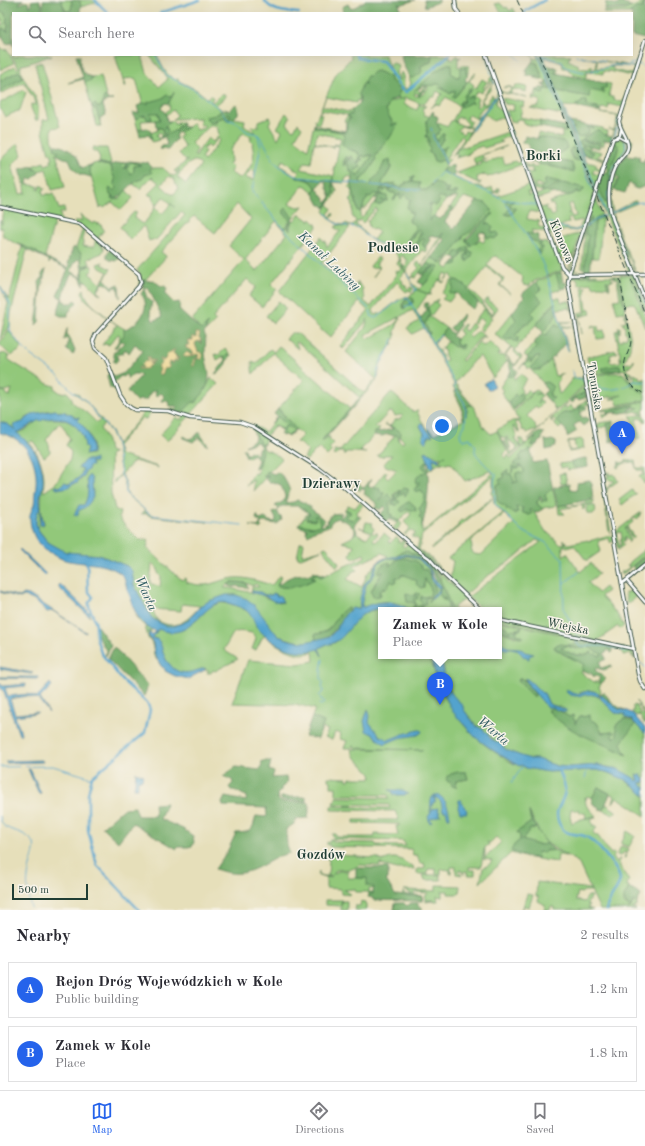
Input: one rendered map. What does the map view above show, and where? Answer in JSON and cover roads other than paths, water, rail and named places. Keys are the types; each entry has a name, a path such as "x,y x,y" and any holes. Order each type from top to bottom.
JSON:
{"street":[{"path":"455,0 456,9 458,12"},
{"path":"645,40 619,119 622,136 626,140 627,144 626,153 617,164 612,175 609,194 609,205 613,220 645,300"},
{"name":"Klonowa","path":"486,56 560,264 569,274"},
{"name":"Toruńska","path":"622,136 616,138 612,143 569,274 568,282 639,678 642,685"},
{"path":"0,207 80,224 139,274 141,282 139,286 93,339 94,346 106,358 120,395 128,406 135,410 168,411 190,418 240,422 252,425 324,471 429,558 442,573 478,607"},
{"path":"569,274 645,274"},
{"path":"622,583 627,581 631,575 645,565"},
{"path":"627,581 645,602"},
{"name":"Wiejska","path":"502,621 634,649"}],"water":[{"path":"491,379 495,386 488,390 484,383"},
{"path":"56,410 58,412 65,411 65,413 72,414 76,418 79,417 78,421 87,431 92,448 92,453 85,455 87,449 80,432 76,426 63,419 56,418 39,420 19,432 16,432 28,443 36,454 42,468 43,484 40,497 41,510 39,509 36,518 36,524 39,531 48,542 66,552 99,555 127,566 132,571 134,585 151,617 166,626 175,626 187,621 201,606 209,601 226,595 236,595 247,599 255,606 278,636 293,641 305,642 324,638 330,636 335,631 345,615 352,608 360,608 361,593 364,585 371,576 378,562 385,558 407,555 398,558 388,558 379,562 374,575 366,585 361,606 362,604 362,607 364,607 376,603 387,602 399,604 404,607 378,607 378,609 367,612 358,618 339,640 319,648 322,656 318,649 309,651 292,650 276,643 268,638 256,626 247,611 228,603 219,603 212,606 181,631 170,632 158,629 153,637 159,641 166,660 176,670 184,673 205,668 205,670 189,679 175,676 165,671 155,655 153,643 148,635 150,634 148,631 152,635 156,631 151,629 139,619 121,574 101,565 72,562 62,559 44,550 34,536 31,527 30,513 34,505 35,496 36,473 34,464 30,455 18,441 10,436 0,433 0,422 7,424 16,430 13,425 23,422 32,414"},
{"path":"422,423 433,435 429,435 426,443 423,440 424,433 420,426"},
{"path":"426,451 440,460 438,461 433,458 434,466 432,468 425,452"},
{"path":"95,459 95,462 90,462 92,466 89,466 88,470 85,471 84,476 78,481 78,483 69,487 54,488 55,486 60,487 64,482 70,484 79,478 83,469 78,468 85,460"},
{"path":"89,475 92,479 93,497 87,505 79,510 78,515 74,515 79,505 84,505 86,502 88,492 87,479"},
{"path":"41,511 44,524 40,525"},
{"path":"20,549 46,574 45,576 19,550"},
{"path":"407,555 414,556 426,564 430,570 435,581 440,586 439,593 431,600 439,590 439,588 433,583 429,569 418,559"},
{"path":"60,584 89,612 90,617 58,587"},
{"path":"0,591 20,597 24,594 29,595 86,632 86,633 53,611 47,612 35,601 24,596 20,598"},
{"path":"252,591 260,592 265,595 272,595 273,593 277,597 280,596 283,602 273,601 269,598 252,593"},
{"path":"502,643 507,647 520,648 525,652 534,654 529,656 528,659 526,656 524,657 517,649 504,649 502,647"},
{"path":"432,659 440,659 450,691 462,704 464,710 476,726 484,730 491,739 501,744 505,749 530,759 537,759 557,766 569,767 597,765 618,769 637,781 639,780 636,774 640,774 645,781 643,783 640,782 640,784 645,788 645,796 626,780 606,772 596,770 548,772 526,768 522,765 519,766 494,751 475,737 453,712 440,689"},
{"path":"0,667 33,673 31,674 0,669"},
{"path":"38,677 38,679 0,678"},
{"path":"525,678 542,693 544,693 549,704 566,710 566,712 557,710 553,707 547,707 529,686"},
{"path":"0,683 3,686 26,684 26,686 5,688 8,696 28,694 37,697 50,683 52,686 40,698 49,713 38,699 27,696 10,699 15,714 37,712 15,716 21,733 19,735 4,692 0,687"},
{"path":"566,689 571,693 576,694 586,691 594,691 599,694 599,697 595,695 575,696 567,693"},
{"path":"601,695 618,709 633,714 645,728 645,734 632,720 625,717 625,714 615,713 600,698"},
{"path":"368,709 370,716 369,722 380,736 388,740 419,730 422,732 418,735 399,738 385,744 374,735 366,731 364,721"},
{"path":"42,760 43,762 6,763 6,761"},
{"path":"28,769 30,769 41,793 39,794"},
{"path":"136,772 144,775 141,780 138,781 138,788 134,788"},
{"path":"389,790 402,790 408,794 393,795 393,792"},
{"path":"438,795 444,799 449,810 450,818 448,818 446,811 443,811 441,802 437,798 434,799 436,801 432,805 430,812 432,797 436,797 433,796"},
{"path":"459,800 462,800 461,803 466,808 467,813 460,813 458,808"},
{"path":"433,809 439,809 438,811 441,815 430,819 432,822 430,823 428,817"}],"waterway":[{"path":"95,0 107,12"},
{"path":"163,12 200,0"},
{"path":"264,0 271,7 284,12"},
{"path":"525,12 545,0"},
{"name":"Kanał Lubiny","path":"156,56 166,75 195,90 221,110"},
{"path":"357,56 358,58 383,61 402,90 406,92 448,56"},
{"path":"516,56 520,60"},
{"path":"538,56 593,189"},
{"path":"542,56 596,188"},
{"path":"544,56 562,62 566,68"},
{"path":"580,56 596,59"},
{"path":"598,59 605,61"},
{"path":"629,64 636,63"},
{"path":"638,64 645,67"},
{"path":"597,70 615,65 627,66"},
{"path":"627,66 634,67"},
{"path":"567,68 583,72 596,70"},
{"path":"487,107 496,96"},
{"path":"493,102 496,98"},
{"path":"486,112 492,103"},
{"path":"503,107 504,112"},
{"path":"478,119 487,108"},
{"name":"Kanał Lubiny","path":"222,111 228,120 237,123 248,132 256,133 258,136 261,145 254,180"},
{"path":"475,126 485,112"},
{"path":"472,128 478,120"},
{"path":"618,120 618,125"},
{"path":"471,131 475,127"},
{"path":"619,127 620,132"},
{"path":"615,136 617,128"},
{"path":"257,134 263,140 274,161 285,170 298,177 332,181"},
{"path":"433,134 446,164"},
{"path":"611,175 616,163 626,149 625,141"},
{"path":"519,154 521,159"},
{"path":"521,160 523,164"},
{"path":"523,165 527,175"},
{"path":"442,172 501,198"},
{"path":"432,183 441,173"},
{"path":"610,191 612,178"},
{"path":"333,181 420,190"},
{"name":"Kanał Lubiny","path":"254,182 252,190 254,194 283,228 366,306 370,310 372,317 375,318 379,316 399,300 408,297"},
{"path":"530,185 532,190"},
{"path":"608,192 608,202"},
{"path":"598,193 607,215"},
{"path":"533,194 537,204"},
{"path":"502,199 537,205"},
{"path":"503,199 534,246 547,276"},
{"path":"612,213 632,203 645,202"},
{"path":"608,205 609,214"},
{"path":"326,213 330,218"},
{"path":"609,214 625,254"},
{"path":"586,226 604,216"},
{"path":"331,219 335,223 339,224"},
{"path":"548,222 569,229"},
{"path":"343,225 348,226"},
{"path":"350,226 354,227"},
{"path":"356,227 360,229"},
{"path":"570,230 577,230 583,227"},
{"path":"364,234 368,237"},
{"path":"369,238 375,242"},
{"path":"381,245 385,246"},
{"path":"408,276 411,281"},
{"path":"638,277 639,282"},
{"path":"548,278 568,351"},
{"path":"0,286 10,304 10,331 25,350"},
{"path":"413,286 416,289"},
{"path":"639,288 645,303"},
{"name":"Kanał Lubiny","path":"408,298 443,362"},
{"name":"Kanał Lubiny","path":"405,307 412,304"},
{"path":"433,343 441,335"},
{"path":"380,362 390,347 393,339"},
{"path":"28,352 59,376"},
{"path":"383,359 387,353"},
{"path":"380,365 383,360"},
{"name":"Kanał Lubiny","path":"443,362 453,380"},
{"path":"378,372 380,366"},
{"path":"377,372 379,367"},
{"path":"572,370 573,376"},
{"path":"377,378 378,373"},
{"path":"60,378 72,391 85,400 100,419"},
{"path":"573,378 580,378 584,381"},
{"path":"589,381 592,378 598,386 604,389 615,389 627,386 629,384"},
{"name":"Kanał Lubiny","path":"453,381 455,384 454,387 464,402 466,409 465,425 460,433 461,438 464,440 470,438 473,443"},
{"path":"630,384 634,381 645,382"},
{"path":"101,420 108,428 116,444 118,454"},
{"name":"Kanał Lubiny","path":"474,444 476,446 475,452 477,455 495,474"},
{"path":"118,456 121,474 125,483 126,494 135,501"},
{"name":"Kanał Lubiny","path":"496,474 494,481 495,504 522,531 545,542 563,559 564,610 578,636"},
{"path":"136,502 151,515 242,525"},
{"path":"87,561 88,591 93,597 91,600"},
{"path":"564,583 579,572"},
{"path":"89,602 89,607 93,616"},
{"path":"94,618 96,625 96,637 101,653 122,680 148,704 150,710 145,733 118,755"},
{"name":"Kanał Lubiny","path":"577,638 577,643 579,646 607,646 625,651 632,651"},
{"path":"322,681 321,671 323,659"},
{"name":"Kanał Lubiny","path":"640,662 645,667"},
{"path":"319,704 321,705 324,703 319,696 324,691 322,687 323,682"},
{"path":"116,757 92,777 88,794 88,830 97,865 139,910"},
{"path":"0,767 53,766 92,778"},
{"path":"512,782 523,766"},
{"path":"559,771 564,781 565,789 557,814 559,823 568,833 583,835 591,840 607,857 619,875 620,880 618,887 606,910"},
{"path":"585,778 587,771"},
{"path":"0,816 4,826 25,835 34,843 28,881 28,894 31,908"}],"railway":[{"path":"517,0 523,12"},
{"path":"539,56 645,314"},
{"path":"620,279 631,339 630,348 624,366 625,372 632,385 645,394"}],"place":[{"name":"Rejon Dróg Wojewódzkich w Kole","path":"622,454"},
{"name":"Zamek w Kole","path":"440,705"}],"district":[{"name":"Borki","path":"543,155"},
{"name":"Podlesie","path":"393,247"},
{"name":"Dzierawy","path":"331,483"},
{"name":"Gozdów","path":"321,854"}],"water label":[{"name":"Warta","path":"147,593"},
{"name":"Warta","path":"494,730"}]}
